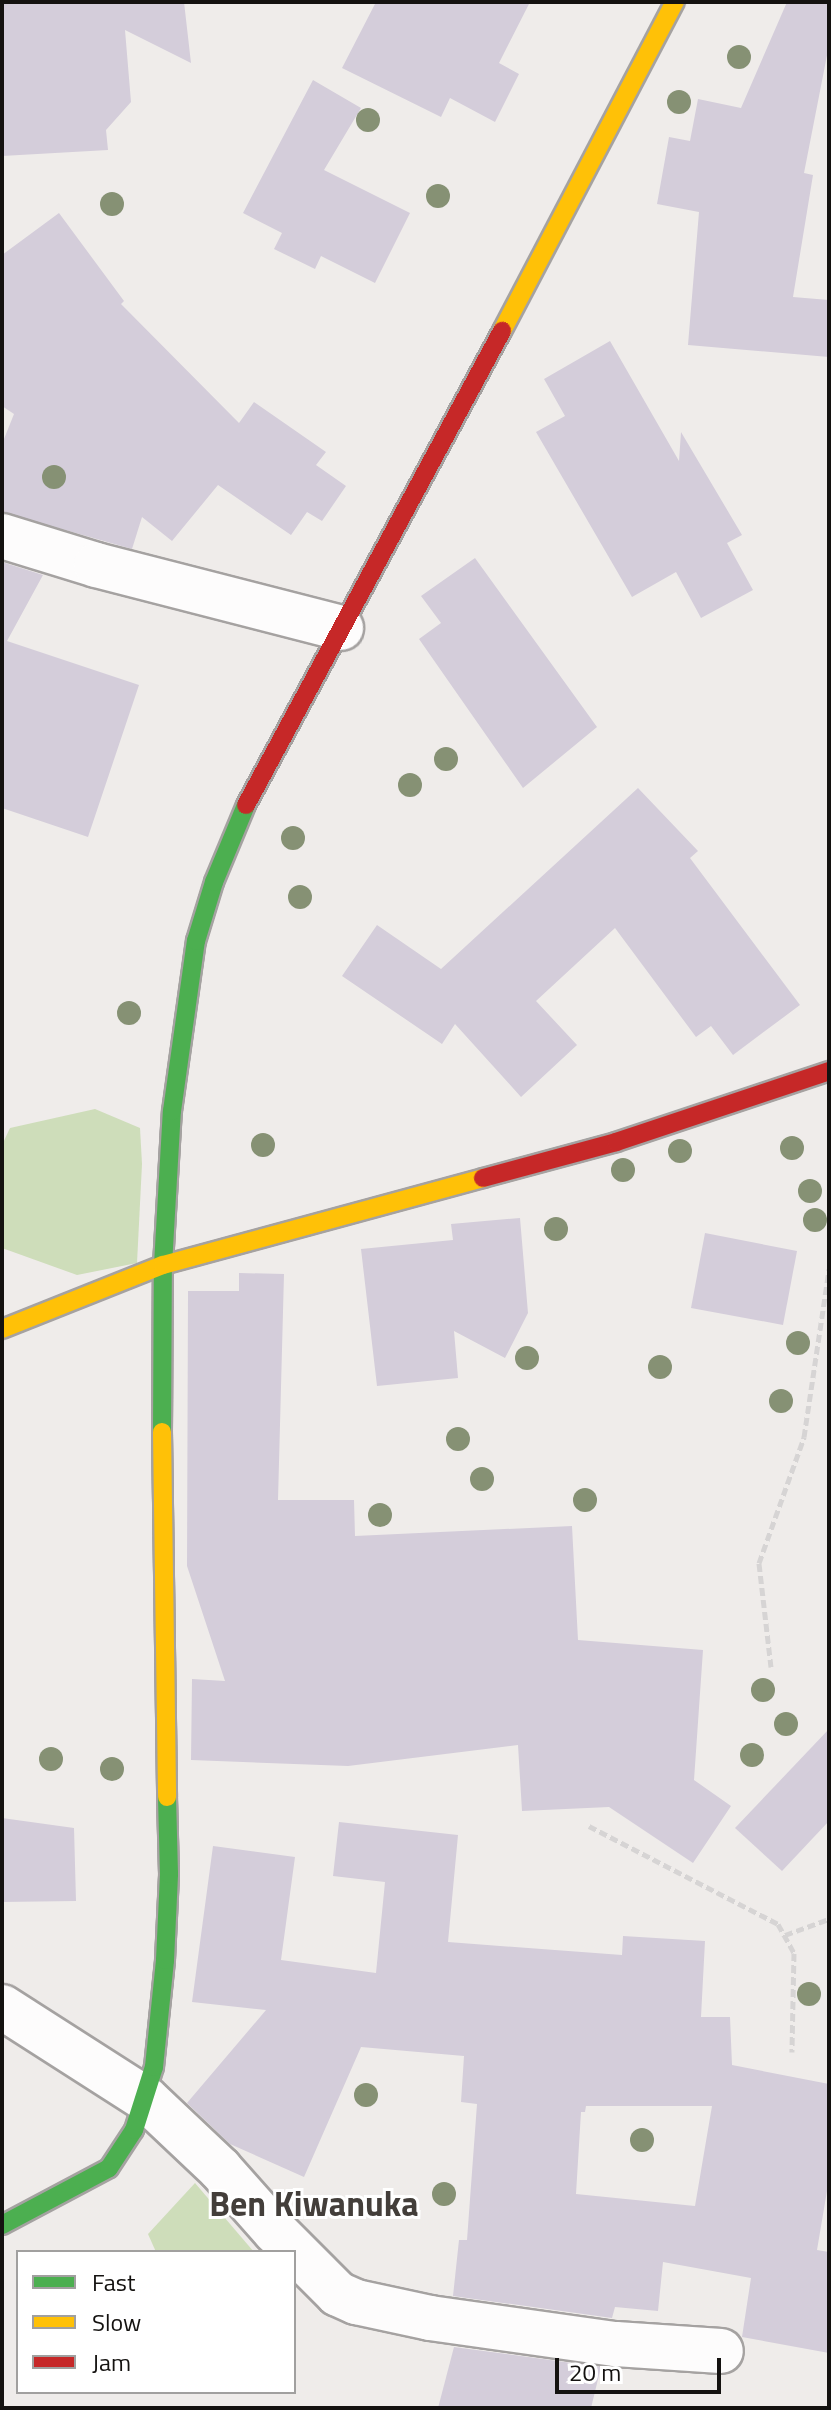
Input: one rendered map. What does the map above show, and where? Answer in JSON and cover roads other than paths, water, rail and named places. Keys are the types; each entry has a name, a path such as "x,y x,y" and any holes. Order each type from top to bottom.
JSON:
{"street":[{"path":"2,2225 109,2168 124,2151 146,2099 154,2067 165,1960 169,1874 161,1535 163,1265 172,1111 196,941 214,882 241,814 613,126 675,2"},
{"path":"2,536 96,565 341,628"},
{"path":"2,1329 163,1265 601,1146 829,1071"},
{"path":"2,2007 146,2099 220,2169 295,2250"},
{"path":"296,2251 338,2294 356,2302 430,2318 616,2344 721,2351"}],"district":[{"name":"Ben Kiwanuka","path":"314,2204"}]}
